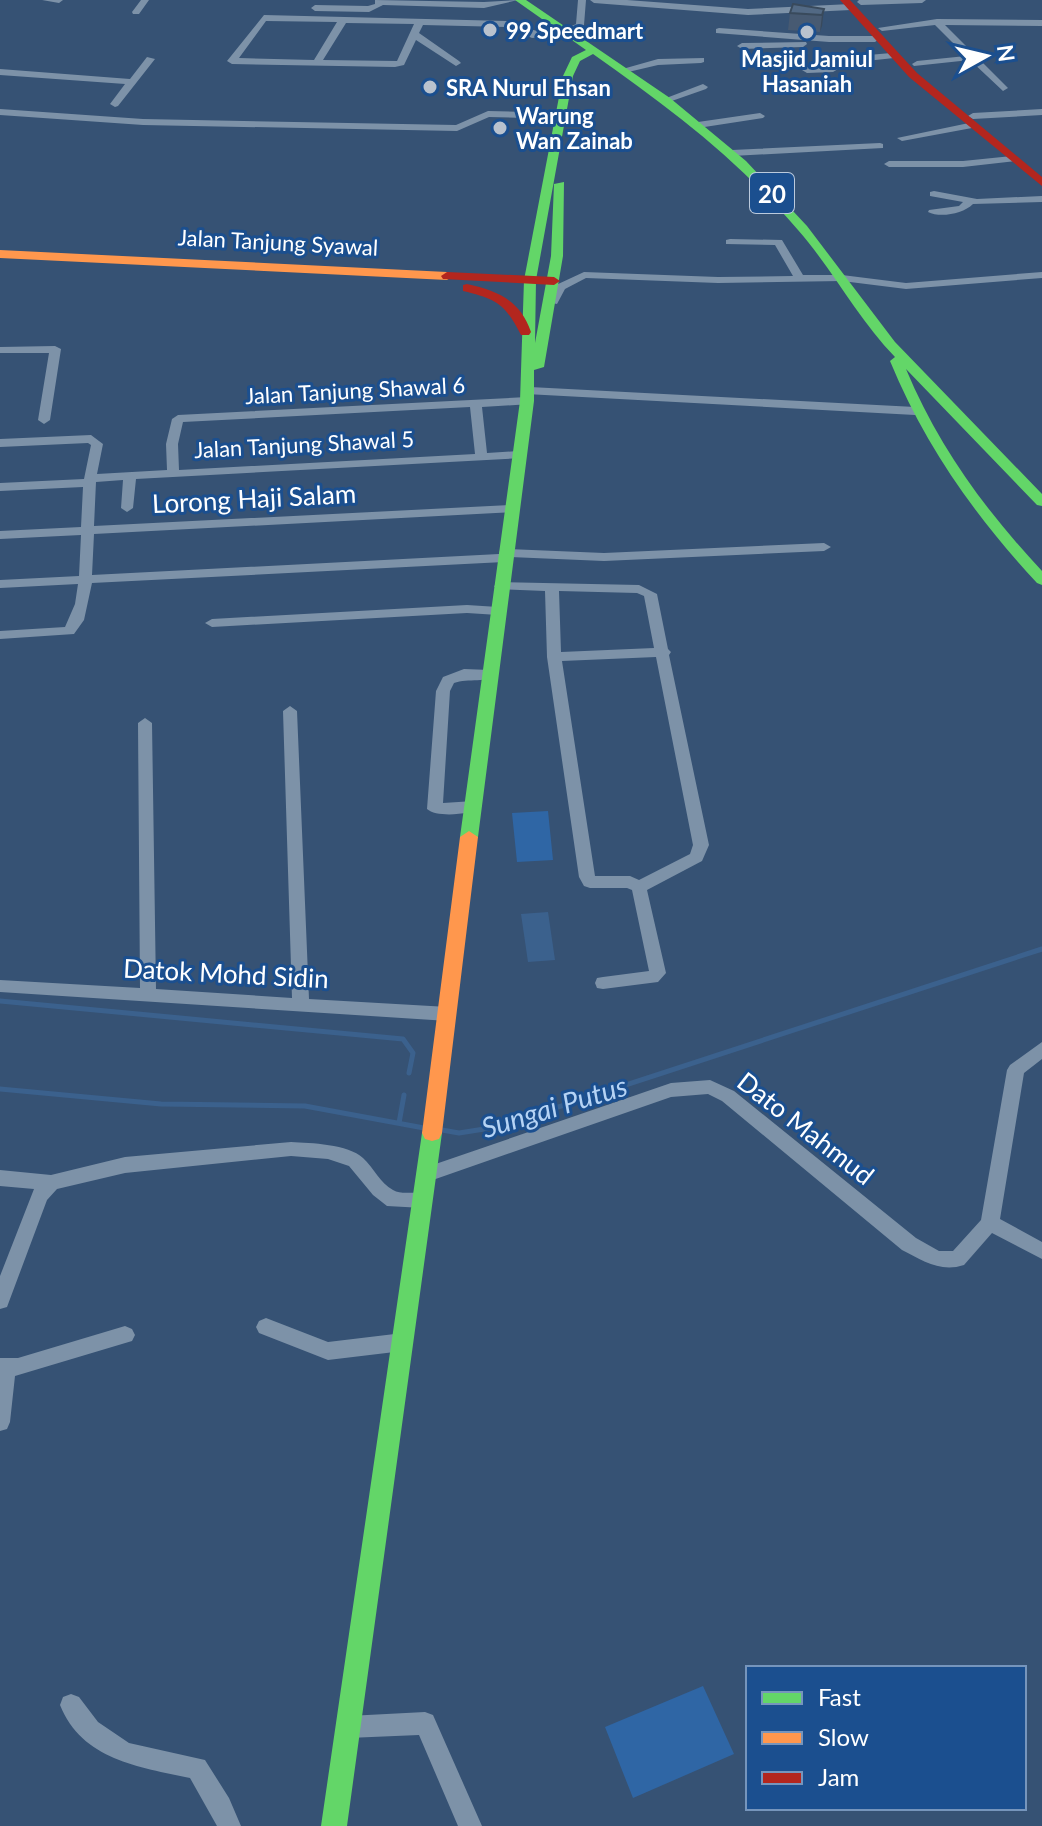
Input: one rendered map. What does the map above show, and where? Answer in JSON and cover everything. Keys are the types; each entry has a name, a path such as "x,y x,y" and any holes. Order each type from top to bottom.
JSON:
{"main road":[{"name":"20","path":"517,0 624,70 732,153 782,203 890,345 1042,502"},
{"path":"854,2 872,36 891,56 971,121 1042,170"},
{"path":"528,396 526,336 530,284 573,47 569,34"},
{"path":"872,36 917,64 971,121 1042,183"},
{"path":"569,67 595,52"},
{"path":"334,1826 427,1174 510,509 528,396 549,312 557,256 561,224 560,120"},
{"path":"446,280 502,270 519,263 538,245"},
{"name":"Jalan Tanjung Syawal","path":"0,254 553,286"},
{"name":"Jalan Tanjung Syawal","path":"0,265 446,280"},
{"path":"446,280 502,297 517,307 526,336"},
{"name":"20","path":"890,345 915,411 936,454 972,505 1042,580"},
{"path":"936,454 943,445 957,441 969,440 990,449"}],"street":[{"path":"46,0 59,0"},
{"path":"136,12 145,0"},
{"path":"259,7 369,9 379,1 484,5 517,0"},
{"path":"420,22 401,63 232,61 264,18 507,24 532,35 569,34 580,25 582,0"},
{"path":"594,0 748,12 854,2 922,0"},
{"path":"317,63 343,20"},
{"path":"937,22 969,58 1003,88"},
{"path":"742,46 848,45 872,36 937,22 1037,23 1042,35"},
{"path":"719,31 872,36"},
{"path":"414,34 456,63"},
{"path":"807,70 833,69 846,60 891,56"},
{"path":"917,64 969,58"},
{"path":"115,104 150,59"},
{"path":"624,70 658,62 701,60"},
{"path":"0,72 132,82"},
{"path":"666,100 703,87"},
{"path":"0,112 143,122 457,128 488,114 560,120"},
{"path":"902,138 971,121 1042,112"},
{"path":"698,125 760,116"},
{"path":"732,153 880,146"},
{"path":"889,164 963,164 1012,159"},
{"path":"934,194 969,202 1042,199"},
{"path":"933,212 962,209 969,202"},
{"path":"730,242 778,242 800,279"},
{"path":"557,256 571,270 584,275 842,278 906,286 1042,275"},
{"path":"549,312 560,287 584,275"},
{"path":"0,350 55,349 44,420"},
{"name":"Jalan Tanjung Shawal 6","path":"173,471 174,422 185,418 476,405 528,396 915,411"},
{"path":"476,405 481,455"},
{"path":"0,443 91,439 97,444 91,480 85,579 76,622 69,631 0,635"},
{"name":"Jalan Tanjung Shawal 5","path":"0,487 173,471 518,455"},
{"path":"127,508 130,476"},
{"name":"Lorong Haji Salam","path":"0,535 510,509"},
{"path":"0,584 504,556 604,557 824,547"},
{"path":"501,586 646,590 650,594 701,845 697,857 639,887"},
{"path":"552,588 554,657 587,877 590,882 630,882 639,887 658,973 652,978 603,983"},
{"path":"212,623 467,609 498,611"},
{"path":"554,657 664,652"},
{"path":"474,806 435,809 443,691 448,680 464,674 490,675"},
{"path":"290,711 301,1003"},
{"path":"145,723 148,994"},
{"name":"Datok Mohd Sidin","path":"0,986 448,1014"},
{"path":"1042,1049 1016,1070 990,1223 1042,1251"},
{"name":"Dato Mahmud","path":"427,1174 671,1090 710,1087 728,1096 909,1244 937,1259 957,1259 990,1223"},
{"path":"0,1178 51,1183 125,1165 291,1149 328,1152 355,1161 379,1190 393,1200 423,1200"},
{"path":"0,1301 39,1196 51,1183"},
{"path":"266,1327 328,1351 403,1342"},
{"path":"0,1422 3,1368 125,1335"},
{"path":"71,1705 90,1730 125,1753 197,1768 221,1806 229,1826"},
{"path":"348,1727 425,1723 470,1826"}],"shaded area":[{"path":"548,811 553,860 517,862 512,813"},
{"path":"548,912 555,960 528,962 521,914"},
{"path":"703,1686 734,1754 633,1798 605,1727"}],"building":[{"path":"793,4 824,9 822,15 790,13"}],"waterway":[{"name":"Sungai Putus","path":"442,1130 459,1133 497,1127 1042,949"},
{"path":"0,1001 403,1039 413,1053 409,1073"},
{"name":"Sungai Putus","path":"0,1089 161,1104 305,1106 424,1128"},
{"path":"399,1123 404,1095"}],"traffic: fast":[{"path":"520,0 666,100 742,163 803,228 890,345 1042,502"},
{"path":"469,837 527,401 530,280 568,76 576,59 593,50"},
{"path":"537,367 557,256 560,184"},
{"path":"896,361 940,451 997,530 1042,580"},
{"path":"334,1826 432,1133"}],"traffic: slow":[{"path":"0,254 447,276"},
{"path":"432,1133 469,837"}],"traffic: jam":[{"path":"845,0 913,75 1042,183"},
{"path":"447,276 554,281"},
{"path":"467,288 496,296 511,306 525,332"}],"place":[{"name":"99 Speedmart","path":"490,30"},
{"name":"Masjid Jamiul Hasaniah","path":"807,32"},
{"name":"SRA Nurul Ehsan","path":"430,87"},
{"name":"Warung Wan Zainab","path":"500,128"}]}
